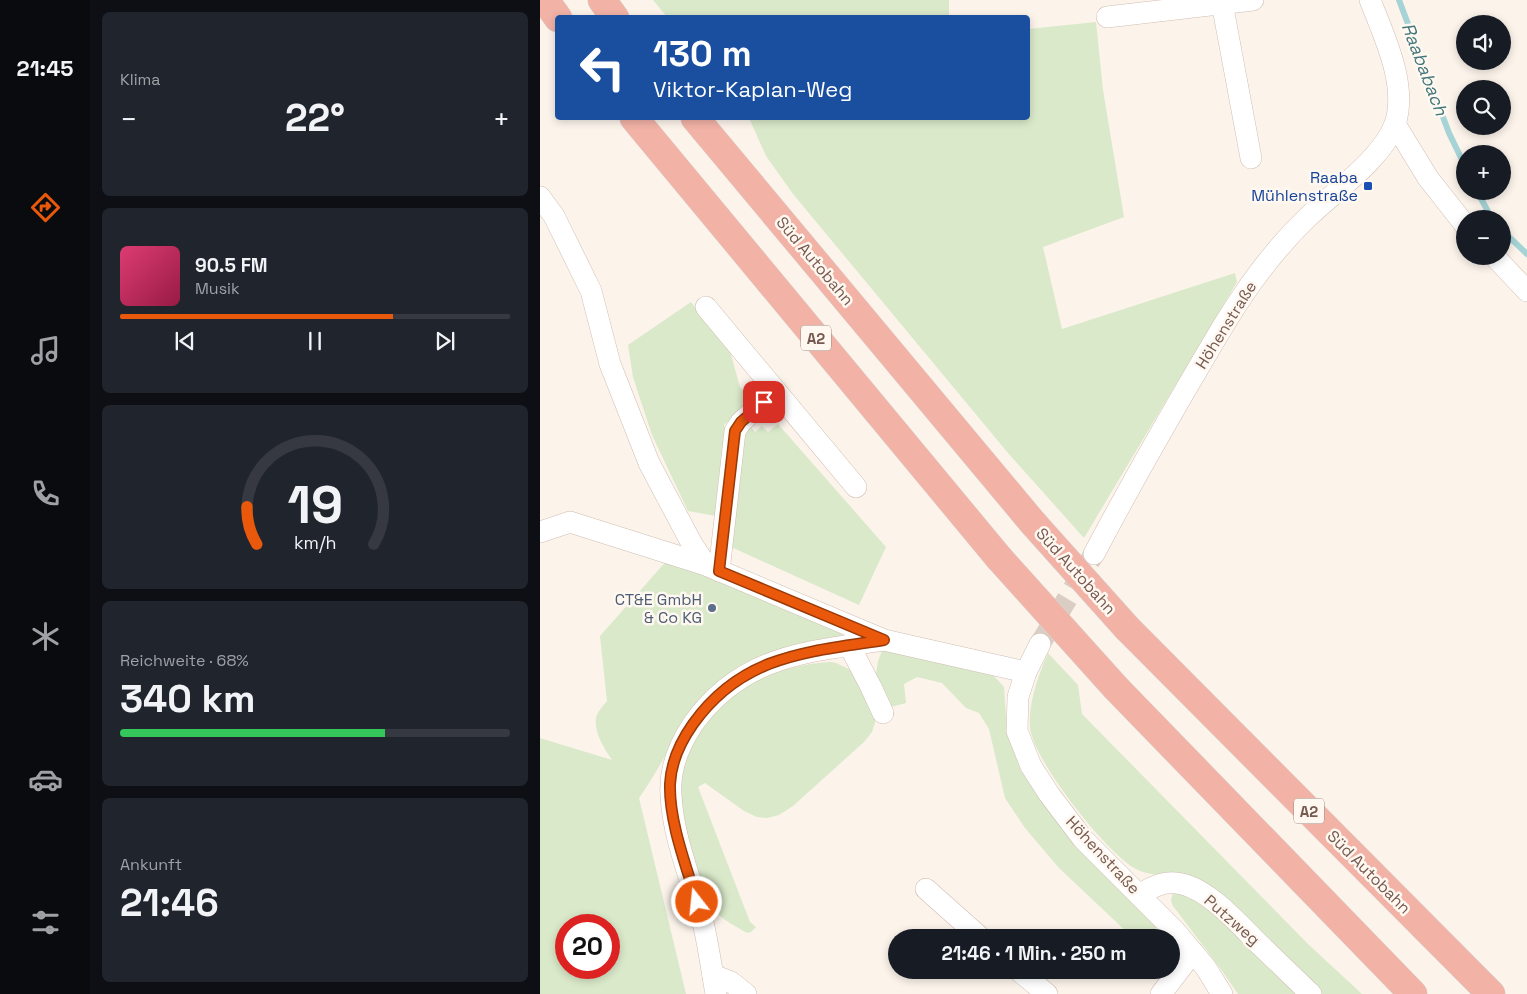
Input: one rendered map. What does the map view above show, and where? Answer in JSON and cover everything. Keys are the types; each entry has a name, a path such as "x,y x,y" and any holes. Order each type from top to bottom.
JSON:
{"highway":[{"path":"545,0 556,15"},
{"path":"602,0 613,15"},
{"name":"A2","path":"636,120 999,558 1116,688 1413,994"},
{"name":"Süd Autobahn","path":"697,120 1033,523 1127,628 1491,994"}],"street":[{"path":"1108,17 1253,0"},
{"name":"Höhenstraße","path":"1094,554 1131,485 1235,308 1280,246 1307,218 1371,160 1387,140 1395,124 1400,106 1398,87 1389,50 1370,0"},
{"path":"1222,3 1250,158"},
{"path":"1395,124 1428,178 1456,214"},
{"path":"540,197 554,216 591,291 610,364 649,464 679,521 712,568"},
{"path":"1502,265 1527,291"},
{"path":"706,307 856,487"},
{"path":"712,568 735,431 741,422 776,391"},
{"path":"540,532 570,522 712,568 884,640 1026,672"},
{"path":"746,994 731,982 714,984 704,928 677,833 671,796 670,783 673,766 680,747 688,730 714,697 736,680 765,665 783,659 817,650 884,640"},
{"name":"Höhenstraße","path":"1040,644 1026,672 1018,697 1018,731 1031,766 1049,794 1083,839 1175,931 1193,952 1222,994"},
{"path":"849,645 883,712"},
{"name":"Putzweg","path":"1139,895 1151,887 1167,883 1185,884 1197,890 1214,901 1311,994"},
{"path":"926,889 971,929"},
{"path":"1161,994 1193,952"},
{"path":"1028,979 1046,994"}],"green space":[{"path":"653,0 949,0 949,15 665,15"},
{"path":"1096,22 1103,90 1124,217 1043,247 1062,329 1235,273 1237,282 1084,538 1008,453 793,194 766,156 750,120 1030,120 1030,29"},
{"path":"691,302 729,348 740,387 752,400 724,425 728,437 716,516 688,511 652,435 633,377 628,345"},
{"path":"778,424 886,547 859,605 729,546 741,436 751,427 755,432 762,426 768,432"},
{"path":"669,558 841,631 842,634 840,637 728,675 707,693 691,713 639,798 686,994 540,994 540,738 612,760 600,740 596,724 598,713 607,701 600,636"},
{"path":"892,649 994,676 1004,687 1007,733 1021,771 1075,846 1156,927 1156,929 1124,929 1059,868 1025,828 1005,798 989,729 979,713 966,708 942,683 917,677 904,684 906,703 891,707 876,674 882,651"},
{"path":"1048,653 1078,685 1082,714 1308,944 1362,994 1319,994 1173,876 1149,874 1140,871 1123,860 1107,845 1090,826 1057,782 1043,761 1034,742 1030,727 1032,699"},
{"path":"830,662 851,670 876,719 872,732 864,742 793,806 779,815 767,818 757,817 744,811 705,783 698,787 750,922 756,927 747,933 719,915 706,901 687,836 682,810 681,784 683,771 692,746 705,724 739,690 783,670"},
{"path":"1173,892 1194,895 1303,994 1238,994 1173,906 1171,901"}],"waterway":[{"name":"Raababach","path":"1399,0 1456,147"},
{"name":"Raababach","path":"1482,200 1487,210"},
{"name":"Raababach","path":"1511,239 1527,254"}],"tunnel":[{"path":"1040,644 1094,554"}],"place":[{"name":"Raaba Mühlenstraße","path":"1368,186"},
{"name":"CT&E GmbH & Co KG","path":"712,608"}],"route":[{"path":"697,902 677,833 670,783 673,766 688,730 714,697 751,671 783,659 817,650 884,640 719,571 735,431 741,422 764,402"}]}
